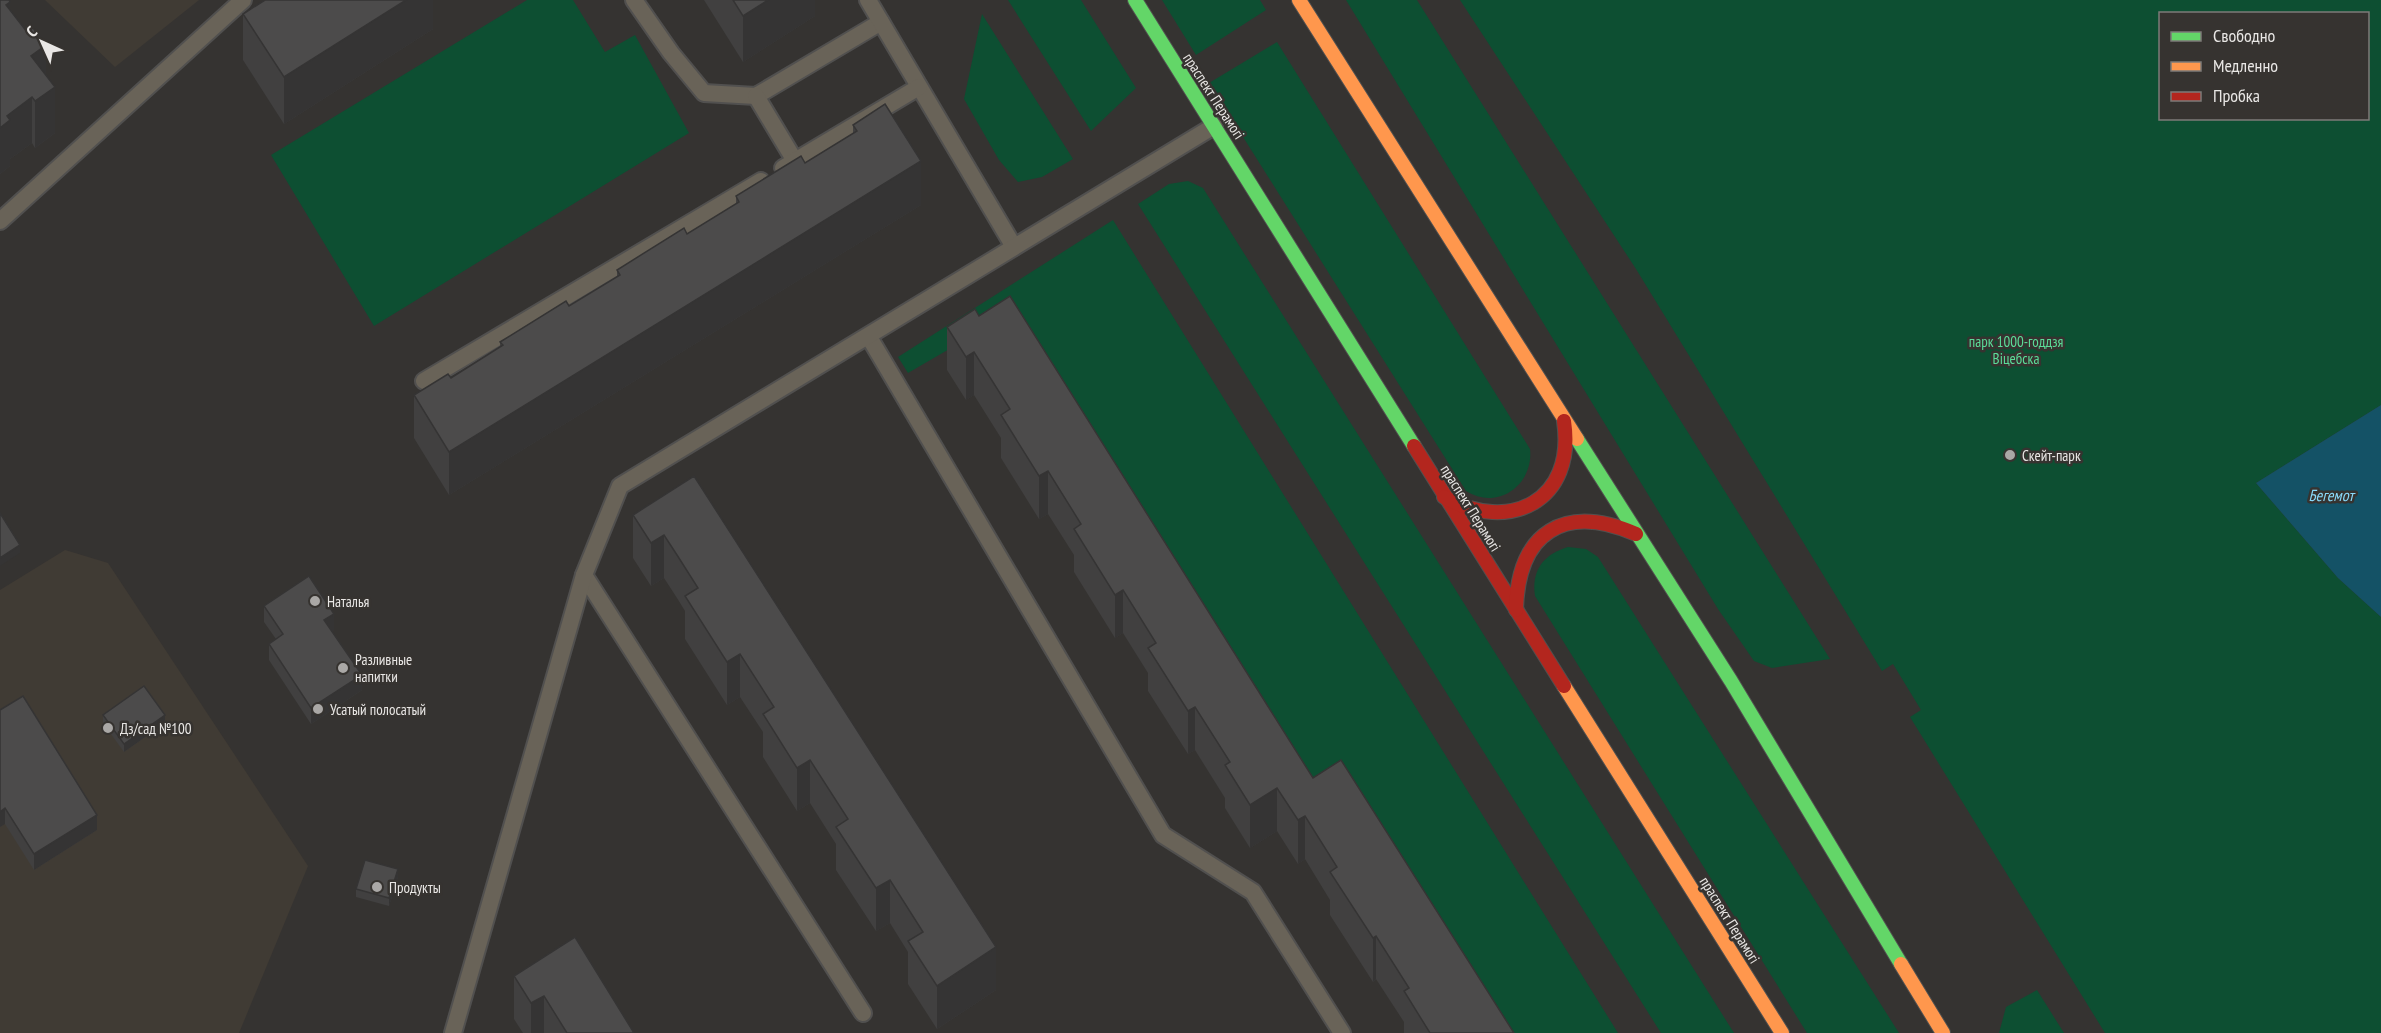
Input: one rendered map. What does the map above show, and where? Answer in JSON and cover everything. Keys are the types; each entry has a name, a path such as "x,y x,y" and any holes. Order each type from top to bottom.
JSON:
{"main road":[{"name":"праспект Перамогі","path":"1135,0 1444,497 1782,1033"},
{"path":"1299,0 1731,681 1943,1033"},
{"path":"1444,497 1474,513 1508,514 1542,497 1555,481 1564,462 1567,441 1564,421"},
{"path":"1516,610 1517,576 1533,545 1546,533 1562,524 1581,519 1601,519 1620,524 1636,534"}],"lane":[{"path":"0,221 243,0"},
{"path":"634,0 671,53 704,93 756,96 881,22"},
{"path":"868,0 1014,247"},
{"path":"424,381 919,87"},
{"path":"756,96 795,161"},
{"path":"456,1030 584,575 620,486 1214,126"},
{"path":"869,337 1163,835 1253,892 1342,1033"},
{"path":"584,575 863,1013"}],"shaded area":[{"path":"45,0 199,0 115,67"},
{"name":"Дз/сад №100","path":"65,550 108,563 308,866 239,1033 0,1033 0,590"}],"green space":[{"path":"527,0 573,0 605,52 635,35 689,133 374,326 271,155"},
{"path":"1008,0 1081,0 1136,88 1091,131"},
{"path":"1162,0 1260,0 1266,10 1196,55"},
{"path":"1346,0 1417,0 1830,659 1772,668 1754,661 1718,609"},
{"name":"парк 1000-годдзя Віцебска","path":"1460,0 2381,0 2381,405 2256,483 2338,578 2381,617 2381,1033 2105,1033 1910,717 1921,710 1893,664 1882,671 1636,269"},
{"path":"982,14 1073,159 1042,177 1018,182 999,160 964,99"},
{"path":"1277,42 1530,449 1530,462 1526,474 1511,491 1490,498 1466,491 1209,83"},
{"path":"1188,181 1203,188 1734,1033 1661,1033 1138,204 1169,184"},
{"path":"1113,220 1618,1033 1509,1033 1315,796 1013,312 908,373 898,357"},
{"path":"1568,547 1586,549 1598,557 1899,1033 1807,1033 1535,596 1535,578 1541,564 1552,554"},
{"path":"2037,990 2064,1033 1999,1033 2006,1007"}],"water":[{"name":"Бегемот","path":"2381,405 2381,617 2338,578 2256,483"}],"building":[{"path":"0,0 9,0 10,2 6,5 27,32 33,28 46,45 31,56 55,87 35,101 32,97 7,116 10,120 0,128"},
{"path":"265,0 406,0 284,77 243,14"},
{"path":"733,0 768,0 743,16"},
{"path":"885,104 921,161 449,452 414,395 448,374 451,378 503,345 500,342 566,301 569,306 620,275 617,270 684,228 687,234 739,202 736,196 801,156 805,163 857,131 853,125"},
{"path":"1010,296 1313,778 1341,760 1514,1033 1430,1033 1404,991 1409,988 1376,936 1373,938 1330,872 1337,867 1305,816 1298,820 1277,788 1250,805 1225,765 1230,762 1195,707 1188,711 1148,648 1156,643 1123,590 1115,595 1074,529 1081,524 1048,471 1039,476 1001,415 1010,409 974,352 966,357 947,327 975,309 979,316"},
{"path":"694,476 996,947 937,986 908,941 923,932 890,880 876,888 836,827 848,819 810,760 797,768 763,714 774,707 740,654 727,662 685,596 698,588 664,535 651,543 633,515"},
{"path":"0,513 20,545 0,558"},
{"path":"309,576 334,614 324,620 362,675 311,708 269,644 283,634 264,606"},
{"path":"144,686 165,715 124,744 103,715"},
{"path":"23,696 97,815 34,854 5,808 0,812 0,710"},
{"name":"Продукты","path":"365,860 398,869 389,898 356,889"},
{"path":"575,937 634,1033 567,1033 544,996 531,1003 514,976"}],"traffic: fast":[{"path":"1135,0 1414,446"},
{"path":"1577,439 1731,681 1901,964"}],"traffic: slow":[{"path":"1299,0 1577,439"},
{"path":"1564,686 1782,1033"},
{"path":"1901,964 1943,1033"}],"traffic: jam":[{"path":"1444,497 1469,508 1492,512 1514,510 1533,503 1549,490 1560,472 1565,449 1564,421"},
{"path":"1414,446 1564,686"},
{"path":"1516,610 1519,583 1525,561 1536,544 1550,531 1567,524 1587,522 1610,525 1636,534"}],"place":[{"name":"Скейт-парк","path":"2010,455"},
{"name":"Наталья","path":"315,601"},
{"name":"Разливные напитки","path":"343,668"},
{"name":"Усатый полосатый","path":"318,709"},
{"name":"Дз/сад №100","path":"108,728"},
{"name":"Продукты","path":"377,887"}]}
